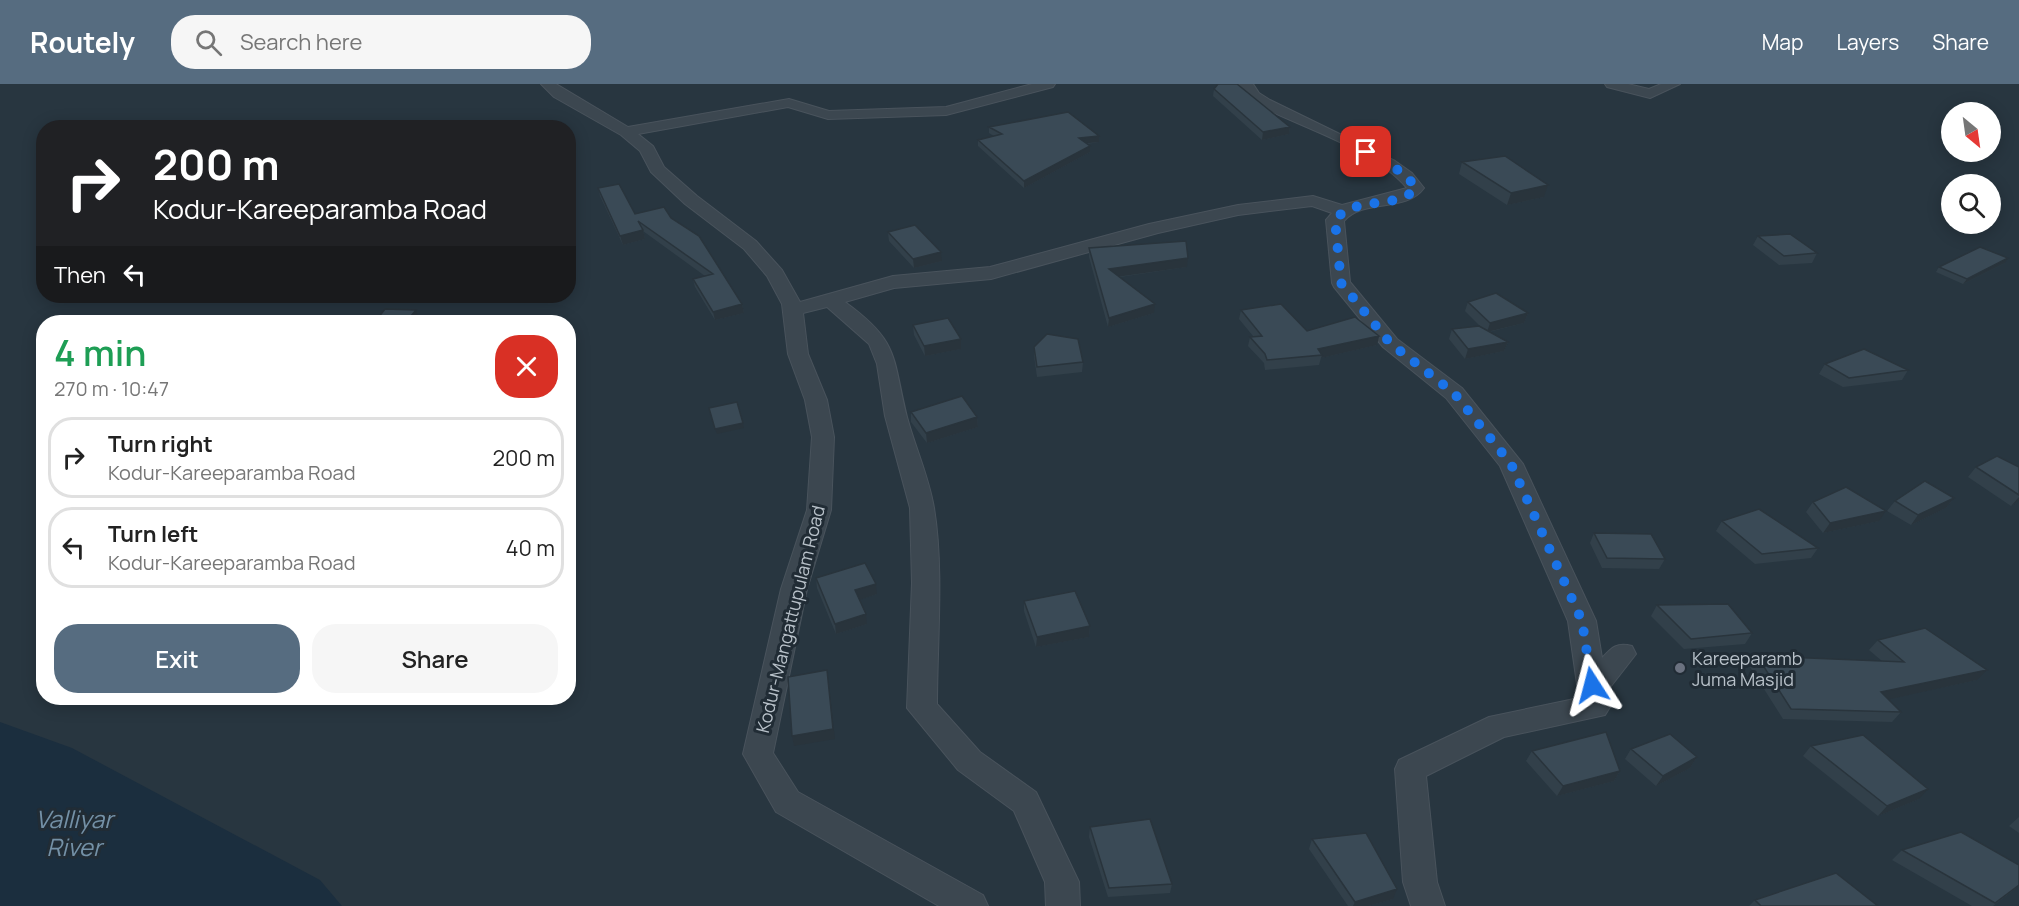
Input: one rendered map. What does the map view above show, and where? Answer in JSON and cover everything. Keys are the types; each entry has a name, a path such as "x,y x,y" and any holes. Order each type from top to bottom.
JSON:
{"street":[{"name":"Kodur-Mangattupulam Road","path":"548,84 559,94 626,132 647,149 657,169 691,200 750,245 775,274 792,304 798,354 816,400 823,437 819,510 794,589 759,754 787,802 971,906"},
{"path":"626,132 789,103 828,116 946,111 1048,84"},
{"path":"792,310 893,282 991,273 1155,228 1238,210 1313,201 1343,211 1400,197 1416,188 1405,174 1366,152 1264,103 1254,96 1246,84"},
{"path":"1612,84 1650,94 1673,84"},
{"path":"1343,211 1335,220 1341,283 1390,343 1454,393 1511,464 1582,621 1595,706"},
{"path":"830,300 853,317 878,342 887,364 896,416 922,508 926,583 922,708 969,760 1025,802 1062,882 1063,906"},
{"path":"1595,706 1593,687 1622,654"},
{"path":"1428,906 1420,882 1410,769 1499,726 1595,706"}],"water":[{"name":"Valliyar River","path":"0,722 72,748 320,880 342,906 0,906"}],"building":[{"path":"1218,84 1237,84 1290,127 1263,132 1214,89"},
{"path":"1068,112 1099,136 1079,138 1090,146 1024,181 978,140 1002,134 989,127"},
{"path":"1505,156 1548,185 1511,193 1462,162"},
{"path":"619,184 635,214 664,207 671,218 699,236 742,304 713,312 693,279 713,274 638,221 643,230 620,236 598,188"},
{"path":"915,225 941,252 913,259 888,232"},
{"path":"1790,234 1817,253 1784,256 1758,236"},
{"path":"1186,241 1188,258 1109,269 1155,304 1109,318 1089,248"},
{"path":"1980,247 2008,258 1967,279 1939,267"},
{"path":"1496,293 1528,313 1490,323 1468,302"},
{"path":"1281,304 1307,331 1355,317 1379,336 1318,349 1322,355 1267,360 1265,354 1250,337 1262,336 1241,310"},
{"path":"385,309 416,310 412,315 380,315"},
{"path":"948,318 961,339 924,346 913,325"},
{"path":"1479,326 1508,342 1468,349 1452,329"},
{"path":"1047,334 1078,339 1083,362 1037,367 1034,347"},
{"path":"1864,349 1908,370 1849,378 1825,364"},
{"path":"962,396 977,417 926,433 911,412"},
{"path":"737,402 743,423 715,429 709,408"},
{"path":"1997,456 2019,467 2019,495 1976,467"},
{"path":"1925,481 1954,498 1918,515 1895,501"},
{"path":"1846,487 1886,511 1830,523 1813,502"},
{"path":"1759,509 1818,548 1762,554 1722,521"},
{"path":"1594,533 1651,534 1665,559 1607,558"},
{"path":"865,563 876,584 855,590 866,614 835,624 816,578"},
{"path":"1075,591 1090,626 1037,637 1024,601"},
{"path":"1728,604 1752,633 1691,639 1657,605"},
{"path":"1925,628 1987,670 1881,692 1901,712 1791,709 1757,656 1904,662 1878,640"},
{"path":"827,670 833,729 792,736 788,677"},
{"path":"1606,732 1620,771 1563,786 1532,751"},
{"path":"1670,734 1697,757 1663,776 1631,749"},
{"path":"1863,735 1928,789 1887,806 1811,746"},
{"path":"1150,819 1172,884 1109,888 1090,827"},
{"path":"1961,832 2019,865 2019,885 1995,903 1902,850"},
{"path":"1366,833 1397,889 1355,902 1312,839"},
{"path":"1836,873 1878,906 1761,906 1755,900"}],"place":[{"name":"Kareeparamb Juma Masjid","path":"1680,668"}],"route":[{"path":"1366,152 1405,174 1416,188 1410,194 1400,197 1352,207 1343,211 1335,220 1341,283 1390,343 1454,393 1511,464 1582,621 1592,685"}]}
